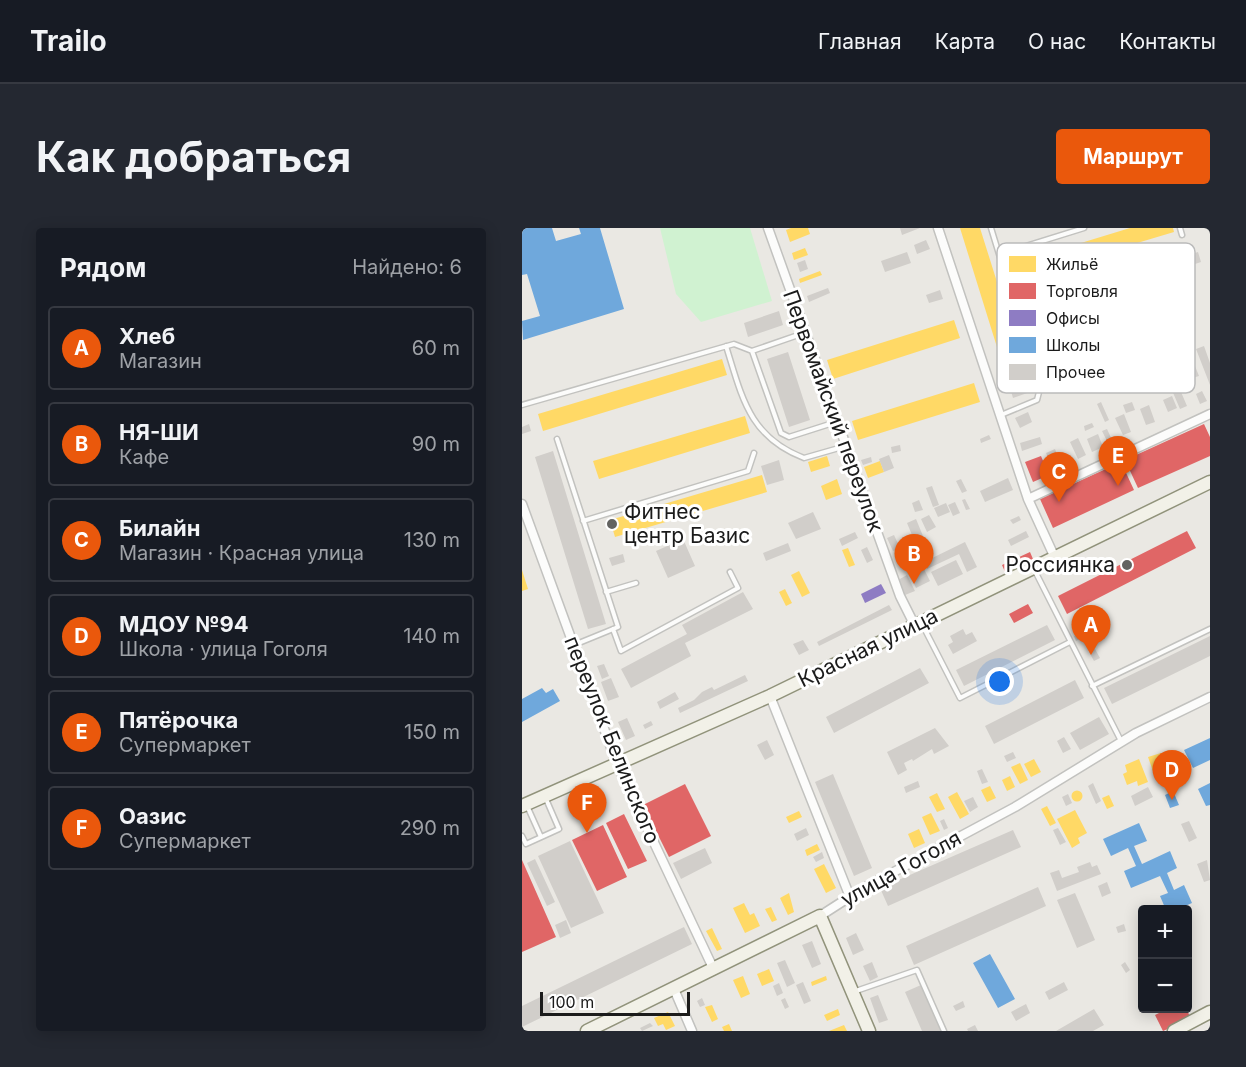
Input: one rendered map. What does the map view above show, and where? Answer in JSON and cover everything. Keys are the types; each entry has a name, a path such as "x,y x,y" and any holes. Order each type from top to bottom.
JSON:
{"main road":[{"name":"Красная улица","path":"524,805 770,696 1210,482"},
{"name":"улица Гоголя","path":"587,1031 820,916"},
{"path":"820,916 868,1031"},
{"path":"1174,1031 1210,1012"}],"street":[{"name":"Первомайский переулок","path":"768,228 900,596 918,624"},
{"path":"938,228 1028,499 1055,558"},
{"path":"1028,499 1210,414"},
{"name":"переулок Белинского","path":"522,504 617,764 714,970"},
{"path":"770,696 850,897"},
{"name":"улица Гоголя","path":"820,916 850,897 1015,807 1121,742 1210,697"},
{"path":"674,989 692,1031"}],"lane":[{"path":"991,228 997,245"},
{"path":"1036,243 1084,228"},
{"path":"1180,228 1182,236"},
{"path":"522,405 726,346 734,344 752,351 805,333"},
{"path":"726,346 747,412 763,433 804,458 846,446"},
{"path":"752,351 781,433 789,437 837,421"},
{"path":"1000,415 1037,400 1039,393"},
{"path":"557,439 618,627 572,646"},
{"path":"583,522 748,471 754,453"},
{"path":"1033,568 1121,742"},
{"path":"613,629 621,651 738,588 730,572"},
{"path":"606,592 636,583"},
{"path":"918,624 960,698 1070,642"},
{"path":"1092,686 1210,629"},
{"path":"522,836 526,844 559,829 544,796"},
{"path":"524,805 541,837"},
{"path":"853,992 917,970 944,1031"}],"green space":[{"path":"660,228 750,228 772,301 701,322 676,294"}],"building: Жильё":[{"path":"808,228 810,234 790,242 786,230"},
{"path":"960,228 980,228 997,282 997,347"},
{"path":"1130,228 1173,228 1174,232 1137,243 1081,243"},
{"path":"805,248 808,255 794,260 792,253"},
{"path":"820,271 822,275 800,283 799,279"},
{"path":"954,320 960,338 833,379 827,360"},
{"path":"722,359 727,375 543,431 538,414"},
{"path":"974,383 980,402 858,440 852,421"},
{"path":"745,416 750,433 599,479 593,461"},
{"path":"827,456 830,466 811,472 808,462"},
{"path":"880,461 884,472 868,478 864,467"},
{"path":"762,475 767,492 615,537 610,520"},
{"path":"837,479 842,494 826,500 821,486"},
{"path":"848,548 855,565 849,567 842,550"},
{"path":"522,570 528,589 522,591"},
{"path":"799,571 810,593 802,597 791,575"},
{"path":"785,589 792,603 786,606 779,592"},
{"path":"1161,753 1168,772 1155,777 1148,757"},
{"path":"1034,759 1041,772 1031,777 1024,764"},
{"path":"1139,759 1148,782 1138,786 1137,781 1127,785 1123,774 1127,772 1125,765"},
{"path":"1020,763 1028,780 1020,784 1011,767"},
{"path":"1010,776 1015,787 1007,791 1002,780"},
{"path":"990,786 996,798 987,802 981,790"},
{"path":"1077,790 1083,796 1077,802 1071,796"},
{"path":"957,792 969,814 960,819 948,797"},
{"path":"937,793 945,809 937,812 929,797"},
{"path":"1109,795 1114,806 1107,809 1102,798"},
{"path":"1047,806 1056,823 1050,826 1041,809"},
{"path":"1075,810 1087,833 1078,838 1080,843 1072,848 1057,819"},
{"path":"799,811 802,817 789,823 786,817"},
{"path":"931,813 940,831 930,835 922,817"},
{"path":"919,829 925,843 914,848 908,834"},
{"path":"817,844 820,850 807,856 805,850"},
{"path":"824,864 836,888 826,893 814,869"},
{"path":"789,893 794,912 788,915 780,898"},
{"path":"744,903 750,915 754,913 760,926 745,933 733,908"},
{"path":"771,907 777,920 772,922 765,909"},
{"path":"712,928 722,949 717,951 706,931"},
{"path":"769,969 774,981 762,986 757,974"},
{"path":"743,976 750,994 741,998 733,980"},
{"path":"826,976 827,980 812,986 811,982"},
{"path":"712,1005 718,1019 712,1022 705,1007"},
{"path":"838,1009 840,1015 827,1021 824,1015"},
{"path":"668,1012 675,1026 666,1030 663,1024 658,1026 654,1018"},
{"path":"729,1024 732,1031 724,1031 722,1027"},
{"path":"844,1025 847,1031 829,1031"}],"building: Торговля":[{"path":"1204,424 1210,437 1210,456 1138,488 1125,460"},
{"path":"1041,456 1049,475 1033,482 1025,462"},
{"path":"1121,462 1134,490 1053,528 1040,499"},
{"path":"1187,531 1196,548 1067,614 1058,596"},
{"path":"1030,552 1033,559 1005,572 1002,565"},
{"path":"1028,604 1033,613 1014,623 1009,614"},
{"path":"685,784 711,836 669,857 643,805"},
{"path":"624,814 647,861 628,869 606,823"},
{"path":"603,825 627,877 597,891 572,840"},
{"path":"522,860 556,937 522,952"},
{"path":"1188,1013 1191,1019 1163,1031 1155,1015"}],"building: Офисы":[{"path":"881,584 886,593 865,603 861,594"}],"building: Школы":[{"path":"522,228 552,228 556,241 581,234 579,228 600,228 624,309 523,340 522,321 540,316 527,274 522,275"},
{"path":"542,688 546,693 553,689 560,701 522,722 522,699"},
{"path":"1210,738 1210,760 1193,768 1184,750"},
{"path":"1210,783 1210,805 1206,806 1198,789"},
{"path":"1173,791 1179,805 1170,808 1165,795"},
{"path":"1139,823 1147,841 1134,846 1142,864 1170,851 1177,868 1167,873 1174,890 1184,885 1192,903 1164,905 1160,896 1168,893 1160,876 1131,888 1124,871 1136,866 1128,848 1111,856 1103,839"},
{"path":"990,954 1015,999 998,1008 973,963"}],"building: Прочее":[{"path":"900,228 920,228 902,235"},
{"path":"926,240 930,249 917,254 914,245"},
{"path":"907,252 911,263 885,272 881,261"},
{"path":"1198,252 1201,262 1195,264 1195,253"},
{"path":"805,260 808,269 800,272 797,263"},
{"path":"828,288 830,293 809,302 807,296"},
{"path":"940,290 943,299 929,303 926,295"},
{"path":"779,311 783,325 748,337 744,323"},
{"path":"1204,346 1210,363 1210,385 1196,349"},
{"path":"788,352 810,420 789,427 767,359"},
{"path":"1202,391 1207,401 1200,404 1196,394"},
{"path":"1012,393 1027,393 1013,398"},
{"path":"1173,393 1181,393 1187,406 1180,409"},
{"path":"1172,396 1177,408 1168,412 1163,400"},
{"path":"1101,402 1109,420 1105,422 1097,404"},
{"path":"1132,402 1135,410 1126,413 1123,405"},
{"path":"1149,405 1155,422 1146,425 1140,409"},
{"path":"1028,412 1032,422 1020,428 1015,418"},
{"path":"1124,414 1131,432 1123,435 1115,418"},
{"path":"1092,423 1094,427 1085,431 1084,426"},
{"path":"529,424 531,431 522,434 522,427"},
{"path":"1107,429 1113,442 1109,445 1102,431"},
{"path":"1098,434 1103,447 1092,452 1087,439"},
{"path":"989,435 991,439 981,443 980,439"},
{"path":"1040,437 1042,444 1022,451 1020,443"},
{"path":"1078,438 1086,455 1078,459 1070,442"},
{"path":"900,445 901,451 892,453 891,447"},
{"path":"1055,449 1061,465 1053,469 1046,453"},
{"path":"553,451 606,624 588,629 535,457"},
{"path":"889,455 894,468 884,472 879,459"},
{"path":"871,457 872,462 863,465 861,460"},
{"path":"779,460 784,480 767,485 761,466"},
{"path":"1008,478 1013,490 985,502 980,491"},
{"path":"961,479 967,491 962,493 956,481"},
{"path":"932,486 939,505 933,507 926,488"},
{"path":"965,499 970,509 966,510 962,500"},
{"path":"919,500 923,510 915,512 912,503"},
{"path":"955,502 960,513 953,516 948,505"},
{"path":"946,503 950,512 938,517 934,508"},
{"path":"813,512 821,529 796,539 788,523"},
{"path":"929,515 936,527 927,532 921,519"},
{"path":"1019,516 1021,520 1013,524 1010,520"},
{"path":"916,519 923,536 914,540 907,523"},
{"path":"1026,531 1029,537 1011,546 1008,540"},
{"path":"855,532 858,538 842,546 839,539"},
{"path":"894,535 900,548 893,551 887,538"},
{"path":"683,539 695,566 668,578 656,551"},
{"path":"965,542 977,567 967,572 959,554 927,569 924,562"},
{"path":"788,543 791,551 766,561 763,553"},
{"path":"867,547 873,560 867,563 861,550"},
{"path":"623,554 625,562 612,566 609,558"},
{"path":"956,560 963,574 938,586 931,572"},
{"path":"922,565 930,581 916,588 908,571"},
{"path":"907,575 915,591 905,595 898,580"},
{"path":"743,592 753,609 685,643 691,656 631,688 621,669 687,634 682,625"},
{"path":"889,605 892,610 819,646 817,642"},
{"path":"1047,625 1055,640 964,686 956,670"},
{"path":"963,629 966,635 972,632 977,641 953,654 948,645 953,642 950,636"},
{"path":"1082,632 1084,637 1076,641 1074,636"},
{"path":"1210,636 1210,656 1112,704 1104,688"},
{"path":"803,640 809,650 799,655 793,644"},
{"path":"1095,649 1100,658 1094,661 1089,652"},
{"path":"604,664 609,676 602,679 597,666"},
{"path":"920,668 929,683 834,733 826,717"},
{"path":"745,675 748,681 680,713 678,708 694,700 702,692 712,687 714,690"},
{"path":"611,678 619,697 608,701 601,682"},
{"path":"1075,680 1084,698 994,744 985,726"},
{"path":"675,692 679,699 660,709 657,702"},
{"path":"1099,717 1109,734 1080,750 1070,733"},
{"path":"627,718 635,736 626,740 618,722"},
{"path":"651,721 653,725 645,729 643,725"},
{"path":"935,728 949,746 934,754 932,749 913,761 912,759 904,763 907,770 898,775 887,752"},
{"path":"1064,737 1071,749 1063,753 1057,741"},
{"path":"767,740 774,755 765,760 757,745"},
{"path":"1013,752 1016,758 1007,762 1004,756"},
{"path":"982,769 988,782 982,784 977,771"},
{"path":"833,774 872,868 854,876 815,782"},
{"path":"918,781 920,787 906,793 904,787"},
{"path":"1093,783 1101,801 1096,804 1088,786"},
{"path":"1148,787 1153,797 1135,806 1131,796"},
{"path":"1068,794 1072,803 1066,806 1062,797"},
{"path":"973,797 978,807 970,812 964,801"},
{"path":"944,819 948,828 944,830 940,821"},
{"path":"1189,821 1197,838 1189,842 1181,824"},
{"path":"806,828 809,835 797,841 794,834"},
{"path":"1058,828 1066,842 1060,845 1053,830"},
{"path":"1013,830 1021,847 888,906 880,888"},
{"path":"570,841 604,913 571,928 538,856"},
{"path":"705,848 712,863 681,879 673,863"},
{"path":"822,852 824,858 816,862 813,857"},
{"path":"535,859 555,902 547,906 527,863"},
{"path":"1207,860 1210,880 1204,882 1197,864"},
{"path":"1090,862 1092,867 1097,865 1101,874 1057,891 1050,873 1059,870 1062,878 1079,872 1077,867"},
{"path":"1107,882 1111,893 1102,897 1098,886"},
{"path":"1038,887 1046,906 914,965 906,946"},
{"path":"1075,893 1095,940 1077,948 1057,900"},
{"path":"566,920 571,933 560,938 555,925"},
{"path":"1124,924 1126,931 1118,933 1116,927"},
{"path":"684,927 692,944 522,1027 522,1006"},
{"path":"856,933 864,950 853,955 846,938"},
{"path":"812,941 821,964 812,968 802,945"},
{"path":"785,960 795,983 787,987 777,963"},
{"path":"872,962 878,977 870,981 863,966"},
{"path":"1125,962 1130,970 1126,973 1121,965"},
{"path":"803,982 811,1001 804,1004 796,985"},
{"path":"1064,982 1068,990 1049,1000 1045,992"},
{"path":"779,983 783,993 777,996 773,986"},
{"path":"921,985 941,1031 922,1031 905,992"},
{"path":"878,995 888,1020 879,1023 870,998"},
{"path":"702,998 705,1005 700,1007 697,1001"},
{"path":"785,998 789,1007 785,1009 781,1000"},
{"path":"963,1001 965,1007 956,1011 953,1006"},
{"path":"1026,1004 1030,1013 1016,1021 1011,1012"},
{"path":"1094,1009 1104,1025 1093,1031 1056,1031"},
{"path":"650,1023 653,1026 642,1031 640,1028"},
{"path":"975,1025 978,1031 968,1031 967,1029"}],"place":[{"name":"Пятёрочка","path":"1118,486"},
{"name":"Билайн","path":"1059,502"},
{"name":"Фитнес центр Базис","path":"612,524"},
{"name":"Россиянка","path":"1127,565"},
{"name":"НЯ-ШИ","path":"914,584"},
{"name":"Хлеб","path":"1091,655"},
{"name":"МДОУ №94","path":"1172,800"},
{"name":"Оазис","path":"587,833"}]}
